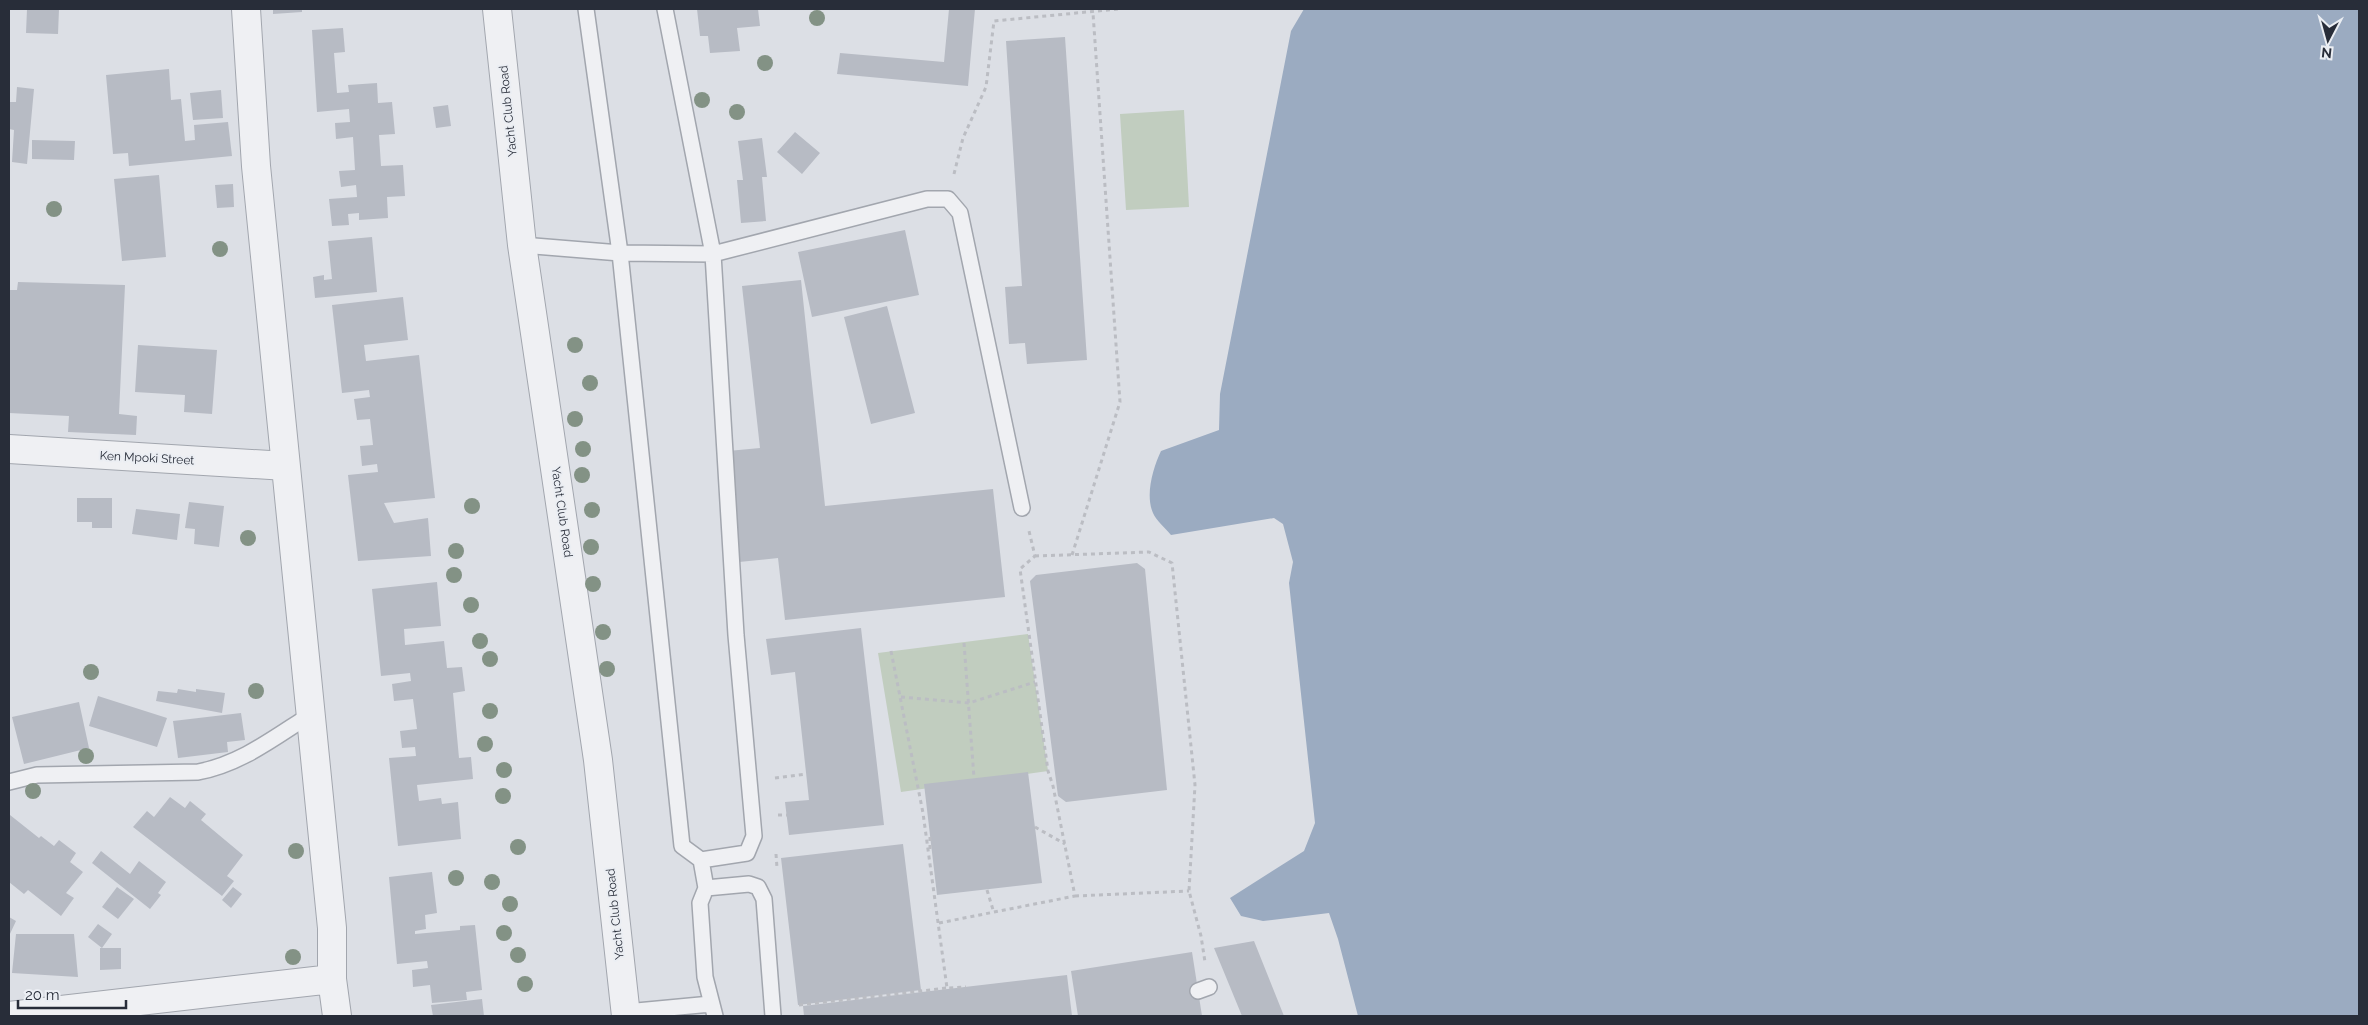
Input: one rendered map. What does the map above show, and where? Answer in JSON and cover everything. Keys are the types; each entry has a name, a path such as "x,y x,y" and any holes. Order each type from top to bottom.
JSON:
{"street":[{"path":"246,9 256,166 332,928 332,979 337,1016"},
{"name":"Yacht Club Road","path":"497,9 522,245 598,760 626,1014"},
{"name":"Ken Mpoki Street","path":"9,450 286,466"},
{"path":"9,1016 332,979"}],"lane":[{"path":"586,9 620,253 682,846 701,860 706,888 700,903 705,977 713,1010 626,1014"},
{"path":"665,9 713,254 736,635 754,836 747,853 701,860"},
{"path":"522,245 620,253 713,254 927,200 948,199 960,212 1022,508"},
{"path":"9,782 37,775 189,772 220,768 238,760 310,715"},
{"path":"706,888 749,884 758,887 764,899 773,1016"}],"path":[{"path":"948,199 963,138 986,87 994,22 1118,9"},
{"path":"1072,555 1120,402 1093,12"},
{"path":"1022,508 1036,556"},
{"path":"1075,896 1048,771 1020,569 1036,556 1149,552 1172,563 1195,785 1189,890 1201,936 1204,989"},
{"path":"964,643 974,778"},
{"path":"892,651 929,858 948,988"},
{"path":"900,697 969,703 1036,682"},
{"path":"769,779 806,774"},
{"path":"1035,827 1065,844"},
{"path":"929,858 930,837"},
{"path":"987,890 994,913"},
{"path":"939,923 1075,896 1189,890"},
{"path":"789,1006 966,987"}],"green space":[{"path":"1184,110 1189,207 1126,210 1120,114"},
{"path":"1028,634 1048,771 901,792 878,653"}],"water":[{"path":"1304,9 2359,9 2359,1016 1358,1016 1338,939 1329,913 1263,921 1241,916 1230,898 1304,851 1315,823 1289,583 1293,562 1283,524 1274,518 1171,535 1153,513 1150,490 1155,465 1161,451 1219,430 1220,394 1291,31"}],"building":[{"path":"27,9 59,9 58,34 26,33"},
{"path":"273,9 302,9 302,12 273,14"},
{"path":"697,9 758,9 760,26 737,28 740,51 710,53 708,36 700,36"},
{"path":"949,9 975,9 968,86 837,74 840,53 944,62"},
{"path":"343,28 345,52 334,53 337,93 349,92 348,85 377,83 378,103 392,102 395,134 379,135 381,166 403,165 405,196 387,197 388,218 359,220 359,213 348,214 349,225 332,226 329,199 357,197 356,185 341,187 339,171 355,170 353,137 336,139 335,123 350,122 349,109 317,112 312,30"},
{"path":"1065,37 1087,360 1027,364 1025,343 1009,344 1005,287 1022,286 1006,41"},
{"path":"169,69 171,100 181,99 185,141 195,140 194,125 228,122 232,156 129,166 128,153 113,154 106,75"},
{"path":"17,87 34,89 27,164 12,162 14,130 9,129 9,102 16,102"},
{"path":"221,90 223,118 193,120 190,93"},
{"path":"448,105 451,126 436,128 433,107"},
{"path":"795,132 820,153 802,174 777,152"},
{"path":"762,138 767,177 762,177 766,221 741,223 737,180 743,180 738,141"},
{"path":"32,140 75,141 74,160 32,159"},
{"path":"159,175 166,257 122,261 114,179"},
{"path":"233,184 234,207 217,208 215,185"},
{"path":"905,230 919,295 812,317 798,252"},
{"path":"372,237 377,292 315,298 313,277 324,275 324,280 332,279 328,241"},
{"path":"801,280 825,506 993,489 1005,597 785,620 778,558 739,562 728,451 760,448 742,286"},
{"path":"18,282 125,285 119,414 137,416 136,435 68,432 69,416 9,413 9,290 17,290"},
{"path":"403,297 408,340 364,345 366,361 419,355 435,498 384,503 394,523 428,518 431,556 358,561 348,475 378,472 377,464 362,466 360,446 373,445 370,419 357,420 354,399 370,397 369,390 342,393 332,305"},
{"path":"887,306 915,413 871,424 844,317"},
{"path":"138,345 217,350 212,414 184,412 185,395 135,392"},
{"path":"77,498 112,498 112,528 92,528 92,522 77,522"},
{"path":"189,502 224,506 219,547 194,544 195,529 185,528"},
{"path":"136,509 180,514 177,540 132,534"},
{"path":"1137,563 1145,569 1167,790 1066,802 1058,796 1030,581 1036,575"},
{"path":"437,582 441,626 404,629 405,645 444,641 447,668 462,667 465,691 453,693 459,758 471,757 473,779 417,785 419,801 441,798 442,804 458,802 461,839 398,846 389,758 416,756 415,747 402,748 400,731 417,729 413,699 394,701 392,684 411,681 410,673 381,676 372,589"},
{"path":"861,628 884,825 789,835 785,802 809,800 795,672 771,675 766,639"},
{"path":"178,689 196,692 196,689 225,693 222,713 156,701 158,691 177,693"},
{"path":"98,696 167,718 157,747 89,726"},
{"path":"79,702 89,748 24,764 12,717"},
{"path":"241,713 245,740 227,742 228,752 178,758 173,721"},
{"path":"1028,772 1042,883 937,895 924,784"},
{"path":"170,797 185,808 190,801 206,814 201,820 243,855 227,876 234,881 222,896 133,827 147,811 154,817"},
{"path":"10,815 39,838 41,836 54,846 59,840 76,853 70,862 83,872 66,893 74,898 61,916 28,890 24,894 9,882"},
{"path":"903,844 921,990 798,1005 781,858"},
{"path":"101,851 130,874 139,861 166,882 158,893 161,895 150,909 92,863"},
{"path":"432,872 437,913 425,915 426,929 415,931 415,934 460,930 460,926 475,925 482,990 466,992 467,1000 432,1003 430,985 413,987 412,970 428,968 427,961 397,964 389,877"},
{"path":"117,887 134,899 118,919 102,907"},
{"path":"233,887 242,894 231,908 222,900"},
{"path":"9,917 16,921 9,936"},
{"path":"98,924 112,934 102,948 88,937"},
{"path":"16,934 74,934 78,977 12,973"},
{"path":"1254,941 1284,1016 1242,1016 1214,948"},
{"path":"100,948 121,948 121,969 100,970"},
{"path":"1192,952 1202,1016 1078,1016 1071,971"},
{"path":"1067,975 1072,1016 804,1016 803,1006"},
{"path":"482,999 484,1016 433,1016 431,1005"}]}
